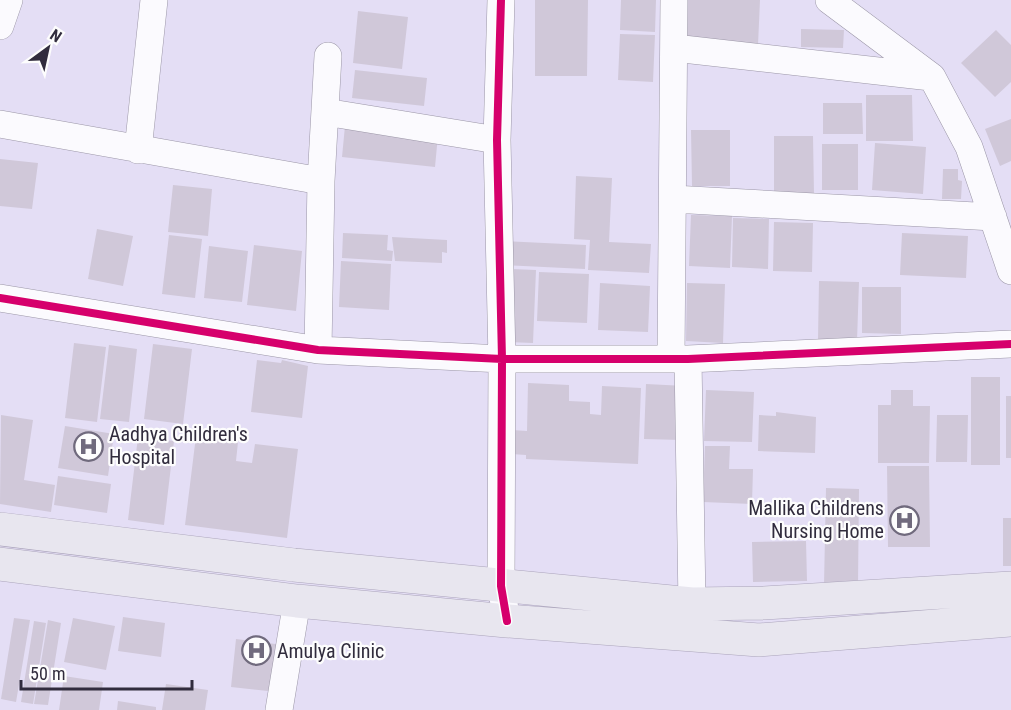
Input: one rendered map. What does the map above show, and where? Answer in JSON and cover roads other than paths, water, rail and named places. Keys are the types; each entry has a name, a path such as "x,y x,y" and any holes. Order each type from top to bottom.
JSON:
{"main road":[{"path":"0,529 294,565 692,604 764,603 1011,588"},
{"path":"0,564 297,601 507,621 759,640 1011,620"}],"street":[{"path":"0,26 9,0"},
{"path":"138,150 154,0"},
{"path":"501,0 497,140 502,359 501,586 507,621"},
{"path":"674,0 673,199 692,604"},
{"path":"828,0 932,77 969,147 1011,271"},
{"path":"674,48 932,77"},
{"path":"318,350 321,181 328,56"},
{"path":"325,112 497,140"},
{"path":"0,124 321,181"},
{"path":"673,199 993,217"},
{"path":"0,298 318,350 502,359 679,359 1011,344"},
{"path":"279,710 297,601"}],"place":[{"name":"Aadhya Children's Hospital","path":"88,446"},
{"name":"Mallika Childrens Nursing Home","path":"905,520"},
{"name":"Amulya Clinic","path":"256,651"}]}
